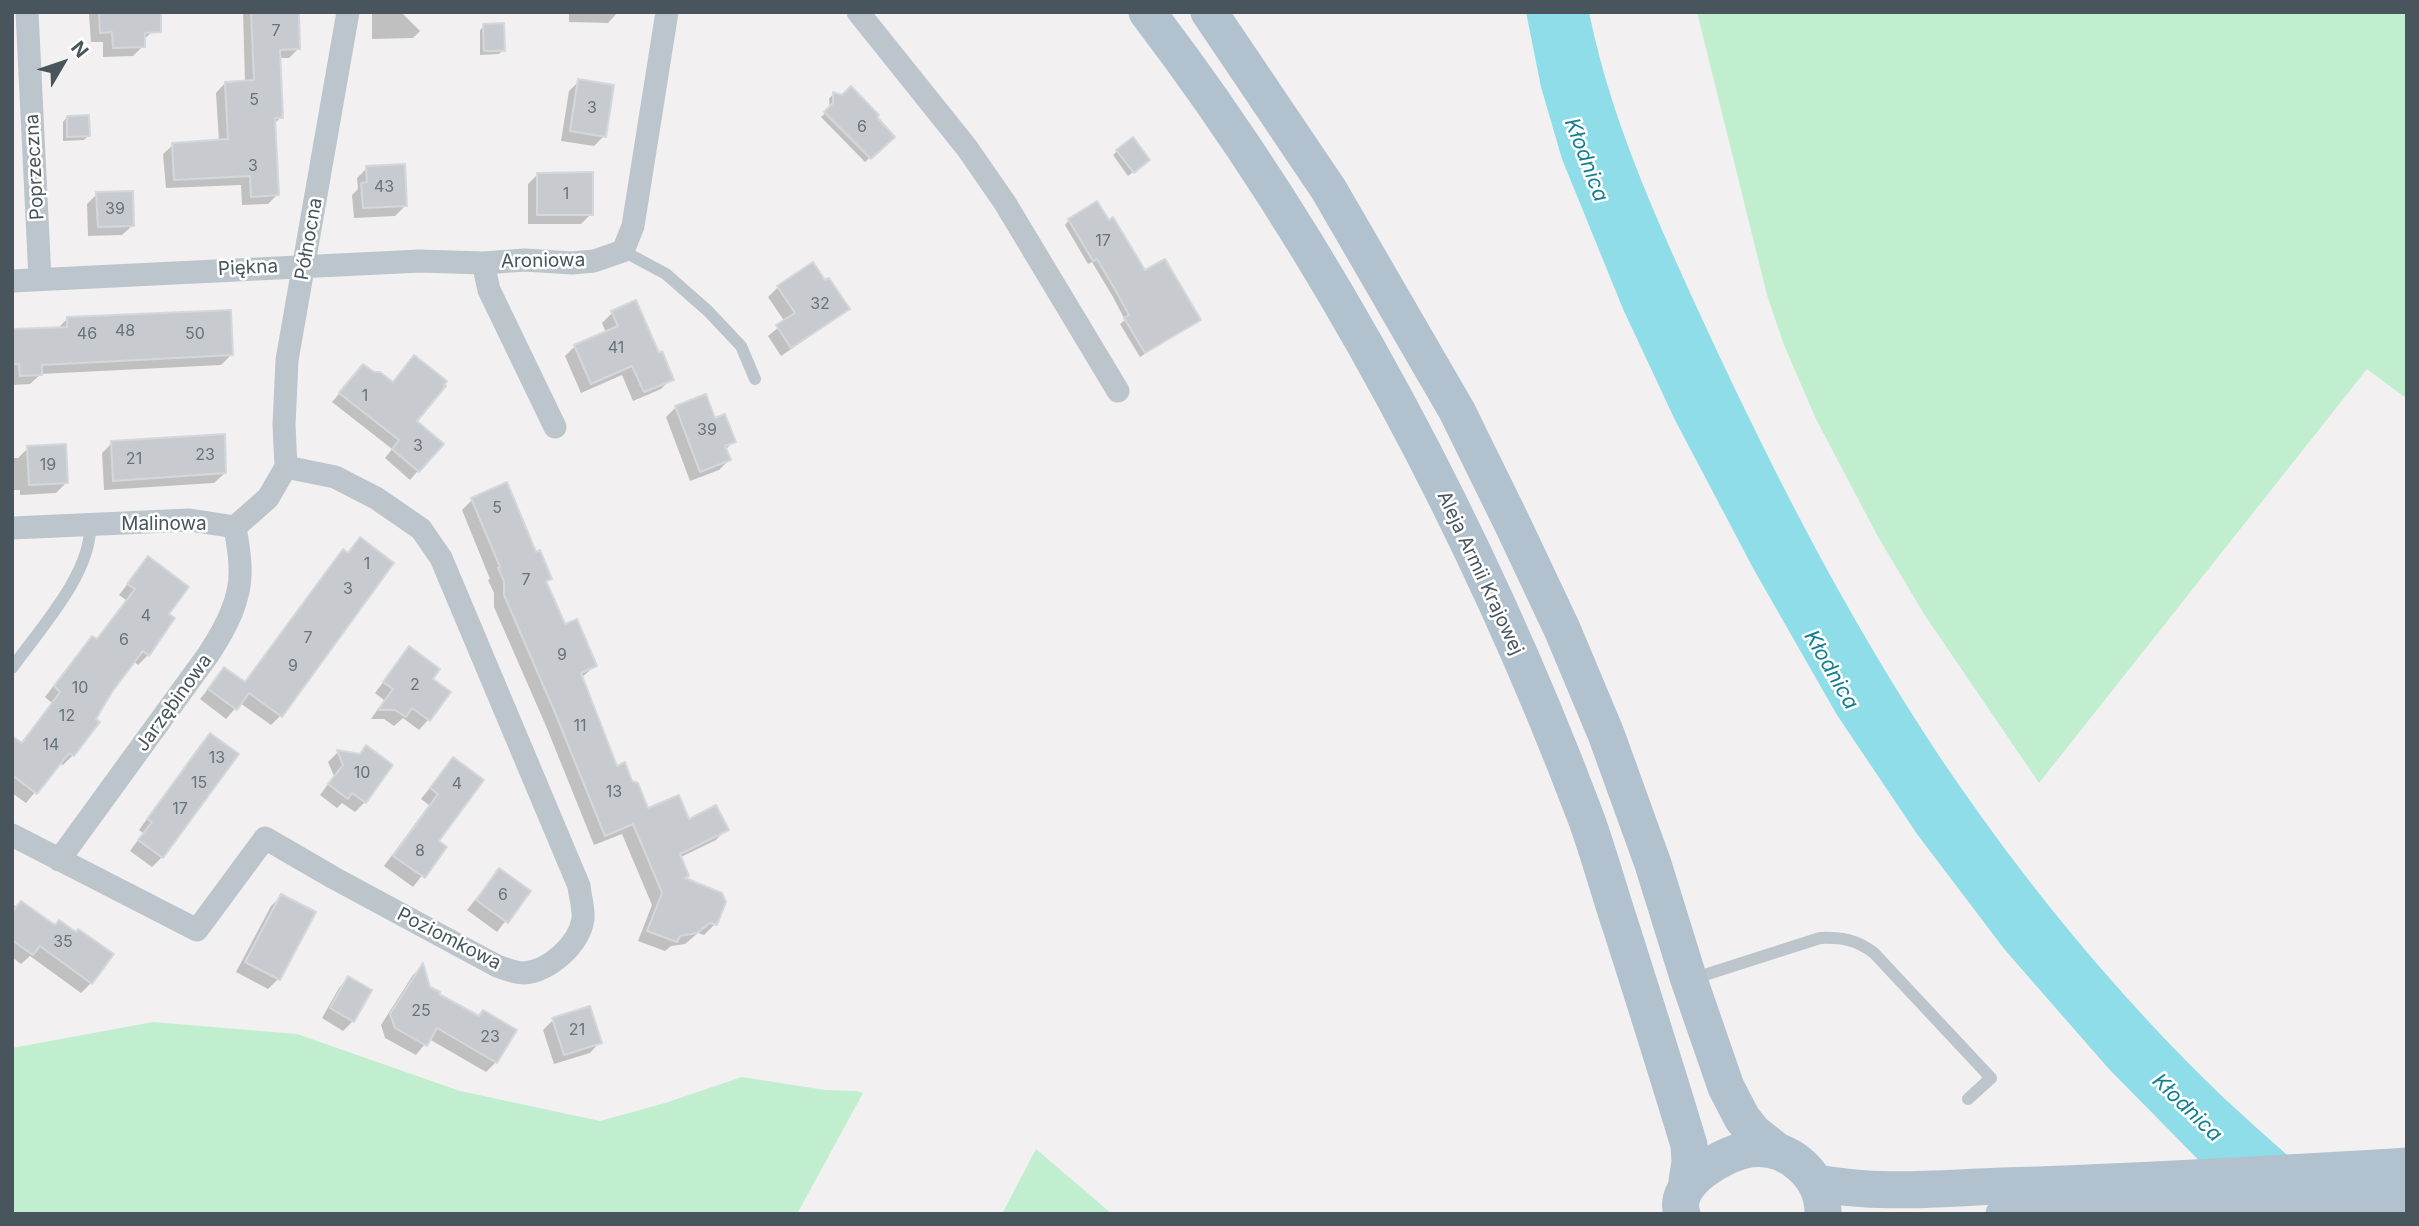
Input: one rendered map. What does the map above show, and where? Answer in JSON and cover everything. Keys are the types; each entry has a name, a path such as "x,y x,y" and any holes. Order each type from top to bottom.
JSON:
{"main road":[{"name":"Aleja Armii Krajowej","path":"1147,12 1229,125 1361,338 1417,441 1491,594 1558,747 1587,821 1689,1145 1690,1162 1684,1201"},
{"path":"1209,12 1329,190 1457,411 1513,523 1606,734 1653,864 1726,1087 1742,1118 1753,1132 1804,1167 1820,1198 1836,1187 2094,1197 2407,1195"},
{"path":"1684,1201 1704,1170 1730,1155 1751,1149 1777,1151"},
{"path":"2004,1214 2094,1197 2407,1166"}],"street":[{"name":"Poprzeczna","path":"27,12 21,58 40,279"},
{"name":"Północna","path":"286,467 284,425 287,360 348,12"},
{"path":"623,251 633,226 667,12"},
{"path":"858,12 967,148 1005,203 1118,391"},
{"name":"Aroniowa","path":"555,427 489,290 483,262 525,260 572,264 594,261 623,251"},
{"name":"Piękna","path":"12,281 305,265 483,262"},
{"name":"Malinowa","path":"12,528 190,520 235,527 268,498 286,467"},
{"name":"Poziomkowa","path":"12,835 197,930 265,838 497,966 522,973 537,970 562,955 575,939 583,920 579,886 441,558 421,530 376,498 335,477 286,467"},
{"name":"Jarzębinowa","path":"60,860 226,627 236,600 241,569 235,527"}],"lane":[{"path":"623,251 666,274 708,311 741,346 755,379"},
{"path":"12,668 74,580 90,540 90,524"},
{"path":"1689,980 1820,938 1839,937 1863,945 1874,953 1991,1078 1968,1098"}],"green space":[{"path":"1697,12 2407,12 2407,399 2367,369 2039,783 1924,614 1877,535 1816,419 1784,345 1767,295"},
{"path":"153,1022 297,1034 460,1091 600,1121 742,1077 863,1093 797,1214 12,1214 12,1048"},
{"path":"1036,1149 1112,1214 1002,1214"}],"water":[{"name":"Kłodnica","path":"1526,12 1589,12 1599,56 1627,143 1661,227 1717,351 1837,588 1904,702 1940,757 2005,850 2126,997 2224,1098 2355,1214 2230,1192 2109,1069 2005,950 1917,834 1837,715 1753,568 1675,420 1623,309 1562,159 1541,87"}],"building":[{"path":"99,12 161,12 161,32 145,33 145,47 113,48 112,32 100,33"},
{"path":"251,12 299,12 300,49 280,50 283,118 275,118 279,195 251,197 250,176 174,180 172,143 228,139 225,82 254,80"},
{"path":"504,23 505,51 484,51 483,24"},
{"path":"578,79 614,85 606,137 570,131"},
{"path":"851,86 879,115 877,117 895,137 871,159 824,112 833,103 833,92 842,95"},
{"path":"89,115 90,136 67,137 67,116"},
{"path":"1133,137 1150,160 1134,173 1116,150"},
{"path":"405,164 407,206 363,208 361,183 367,182 366,166"},
{"path":"593,172 593,215 537,215 537,173"},
{"path":"133,191 134,226 98,227 96,192"},
{"path":"1097,201 1109,220 1113,217 1145,270 1165,259 1201,320 1145,353 1124,318 1129,315 1117,293 1097,259 1093,261 1068,219"},
{"path":"813,262 825,280 829,278 850,309 791,348 776,325 795,313 777,286"},
{"path":"636,300 674,380 644,392 632,366 591,384 574,345 618,326 611,311"},
{"path":"231,310 233,355 42,365 42,375 20,376 19,364 12,364 12,329 67,327 67,317"},
{"path":"414,355 447,381 444,385 446,386 417,421 444,444 419,472 392,449 399,440 339,393 363,364 393,382"},
{"path":"706,394 715,418 725,414 736,442 725,446 731,460 700,472 675,406"},
{"path":"225,434 226,473 113,481 111,441"},
{"path":"66,444 68,483 29,485 27,446"},
{"path":"507,482 536,552 540,550 552,579 546,581 565,624 577,619 597,666 581,673 617,766 625,762 632,781 638,783 648,808 679,795 689,819 716,805 729,830 680,854 689,876 685,878 722,893 726,902 717,925 710,923 697,933 680,936 677,942 647,931 662,893 633,824 605,836 504,595 504,581 498,568 500,567 471,498"},
{"path":"360,537 394,563 282,717 249,693 237,710 208,689 224,667 245,682 343,549 348,553"},
{"path":"148,556 189,587 169,614 175,618 149,656 143,651 112,692 96,719 100,722 74,756 69,753 37,794 12,775 12,736 22,743 60,692 54,686 92,636 97,639 135,589 127,584"},
{"path":"409,646 440,669 433,679 451,692 430,721 412,708 406,717 395,710 378,710 393,689 383,682"},
{"path":"210,733 239,754 163,858 138,840 152,822 147,819"},
{"path":"366,745 393,765 366,803 352,793 348,799 328,784 343,765 337,750 360,754"},
{"path":"453,757 484,780 439,841 447,847 425,878 393,856 438,794 430,788"},
{"path":"499,868 531,891 508,923 476,900"},
{"path":"281,894 316,912 280,980 245,962"},
{"path":"21,901 55,925 59,920 76,932 78,929 114,954 92,984 40,946 33,955 12,940 12,912"},
{"path":"423,963 430,987 440,992 439,994 479,1016 483,1010 517,1030 497,1063 437,1028 427,1046 395,1028 390,1014"},
{"path":"348,976 372,990 354,1022 330,1008"},
{"path":"590,1006 602,1043 564,1055 552,1018"}]}
